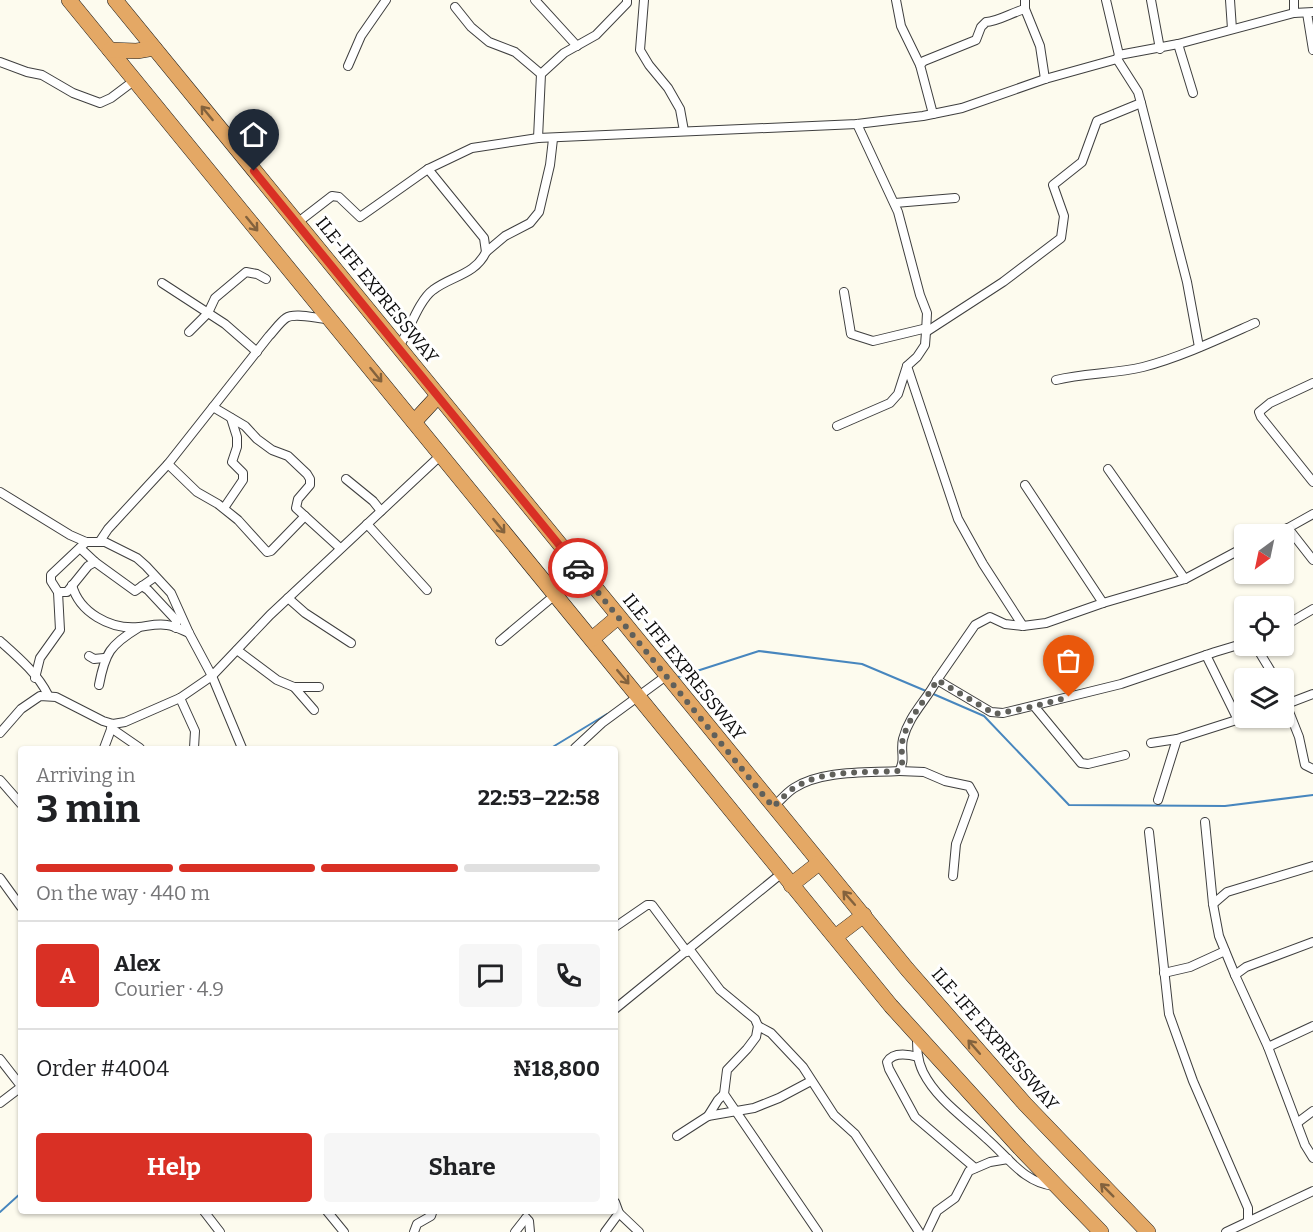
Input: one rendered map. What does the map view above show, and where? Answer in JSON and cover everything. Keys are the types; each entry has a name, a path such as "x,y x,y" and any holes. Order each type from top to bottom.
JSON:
{"highway":[{"path":"69,0 891,1006 1094,1230"},
{"name":"ILE-IFE EXPRESSWAY","path":"115,0 932,999 1017,1096 1148,1232"},
{"path":"110,50 137,51 154,48"},
{"path":"414,422 438,396"},
{"path":"592,639 618,617"},
{"path":"786,879 819,863"},
{"path":"835,937 864,915"}],"street":[{"path":"348,66 361,36 386,0"},
{"path":"535,0 577,46"},
{"path":"538,138 541,74 549,65 596,35 627,3 627,0"},
{"path":"644,0 640,50 668,88 680,109 684,131"},
{"path":"896,0 901,26 920,65 933,114"},
{"path":"1106,0 1118,57 1138,92 1141,103 1187,282 1199,347"},
{"path":"1151,0 1160,49"},
{"path":"1230,0 1232,29"},
{"path":"1294,0 1294,12"},
{"path":"920,65 924,61 976,40 981,27 986,22 994,22 1025,4 1040,46 1045,79"},
{"path":"455,7 471,27 489,42 515,52 541,74"},
{"path":"297,223 332,196 339,197 360,216 428,169 472,148 538,138 857,124 933,114 962,108 1118,57 1160,49 1294,12 1310,12 1313,50"},
{"path":"1178,44 1193,93"},
{"path":"0,62 42,75 73,93 100,103 111,98 135,80"},
{"path":"844,292 851,334 873,341 927,330 1004,282 1060,238 1064,216 1053,185 1082,162 1097,121 1141,103"},
{"path":"837,426 890,403 898,393 907,366 925,345 927,330 927,313 895,203 857,124"},
{"path":"399,347 423,300 433,290 477,266 486,252 505,236 531,223 539,212 550,165 552,139"},
{"path":"428,169 484,238 486,252"},
{"path":"895,203 955,198"},
{"path":"189,332 208,313 215,298 246,272 266,279"},
{"path":"162,283 225,324 257,352"},
{"path":"35,678 40,658 60,630 58,592 51,581 51,575 108,529 168,464 287,317 298,315 313,319 330,319"},
{"path":"1056,380 1075,375 1143,367 1199,347 1255,323"},
{"path":"907,366 958,519 983,564 1023,626"},
{"path":"1313,383 1270,403 1259,412 1313,482"},
{"path":"213,407 245,426 258,440 272,450 288,456 307,474 310,485 297,499 296,508 340,548"},
{"path":"224,508 243,480 243,473 232,462 237,447 237,437 231,418"},
{"path":"112,726 180,698 212,676 288,598 441,455"},
{"path":"168,464 197,492 224,508 238,520 267,552 271,551 305,516"},
{"path":"1108,469 1185,579"},
{"path":"346,479 373,501 381,511"},
{"path":"1025,485 1103,603"},
{"path":"2,496 70,535 90,543 105,542 136,558 171,593 212,676 241,746"},
{"path":"1294,525 1313,514"},
{"path":"367,524 427,590"},
{"path":"1294,536 1313,560"},
{"path":"90,543 94,562"},
{"path":"90,543 94,562 135,591 155,577"},
{"path":"899,771 903,765 903,738 910,721 975,625 990,617 1005,624 1023,626 1046,623 1103,603 1185,579 1234,553"},
{"path":"58,592 67,592 94,562"},
{"path":"72,585 75,596 83,607 100,620 127,627 165,624 189,633"},
{"path":"142,586 176,620 176,628"},
{"path":"500,641 555,596"},
{"path":"288,598 305,613 351,643"},
{"path":"1294,620 1313,609"},
{"path":"99,685 104,658 114,646 138,627"},
{"path":"0,641 27,666 44,686 48,695"},
{"path":"937,680 995,714 1121,684 1234,647"},
{"path":"237,650 277,680 294,687 319,687"},
{"path":"1206,655 1234,704"},
{"path":"89,656 94,659 104,658"},
{"path":"577,746 602,723 666,676"},
{"path":"294,687 314,710"},
{"path":"1294,699 1313,694"},
{"path":"0,733 21,709 40,696 48,695 112,726 137,746"},
{"path":"180,698 195,731 194,746"},
{"path":"1034,706 1081,763 1088,764 1125,754"},
{"path":"1151,743 1177,739 1234,721"},
{"path":"125,722 127,738"},
{"path":"1294,724 1305,765 1313,769"},
{"path":"105,746 112,726"},
{"path":"1158,800 1177,739"},
{"path":"773,807 794,788 814,779 853,773 916,770 929,773 945,781 969,786 974,795 956,844 953,876"},
{"path":"0,780 18,801"},
{"path":"1205,822 1213,904 1219,936 1268,1047 1305,1144 1313,1158"},
{"path":"1149,832 1170,1014 1180,1049 1248,1208 1248,1220"},
{"path":"1213,904 1227,892 1313,866"},
{"path":"0,878 18,903"},
{"path":"618,1004 786,879"},
{"path":"618,925 647,905 652,905 720,990 755,1019 758,1026 756,1037 727,1070 724,1094 708,1116"},
{"path":"1235,975 1246,967 1313,942"},
{"path":"1164,973 1190,967 1225,951"},
{"path":"758,1026 771,1032 803,1067 834,1115 855,1134 919,1232"},
{"path":"1268,1047 1313,1026"},
{"path":"917,1034 918,1057 923,1072 938,1093 964,1121 988,1139 1014,1167 1044,1185 1054,1186"},
{"path":"918,1057 895,1055 887,1062 915,1117 975,1168"},
{"path":"0,1059 18,1082"},
{"path":"677,1136 708,1116 754,1108 811,1081"},
{"path":"0,1103 18,1088"},
{"path":"724,1094 818,1232"},
{"path":"1298,1123 1313,1111"},
{"path":"990,1162 997,1149"},
{"path":"927,1232 938,1211 955,1198 969,1171 990,1162 1008,1159"},
{"path":"1226,1232 1313,1191"},
{"path":"605,1232 619,1213 639,1232"},
{"path":"206,1214 220,1232"},
{"path":"329,1214 344,1232"},
{"path":"414,1232 417,1224 431,1214"},
{"path":"515,1232 526,1218 529,1221 530,1232"}],"waterway":[{"path":"675,678 759,651 862,664 926,691"},
{"path":"931,693 984,716 1069,805 1225,806 1313,795"},
{"path":"554,746 607,714"},
{"path":"0,1212 18,1196"}],"way so far":[{"path":"578,568 773,807 794,788 814,779 853,773 899,771 903,765 901,746 910,721 937,680 995,714 1069,697"}],"route":[{"path":"254,171 578,568"}]}
